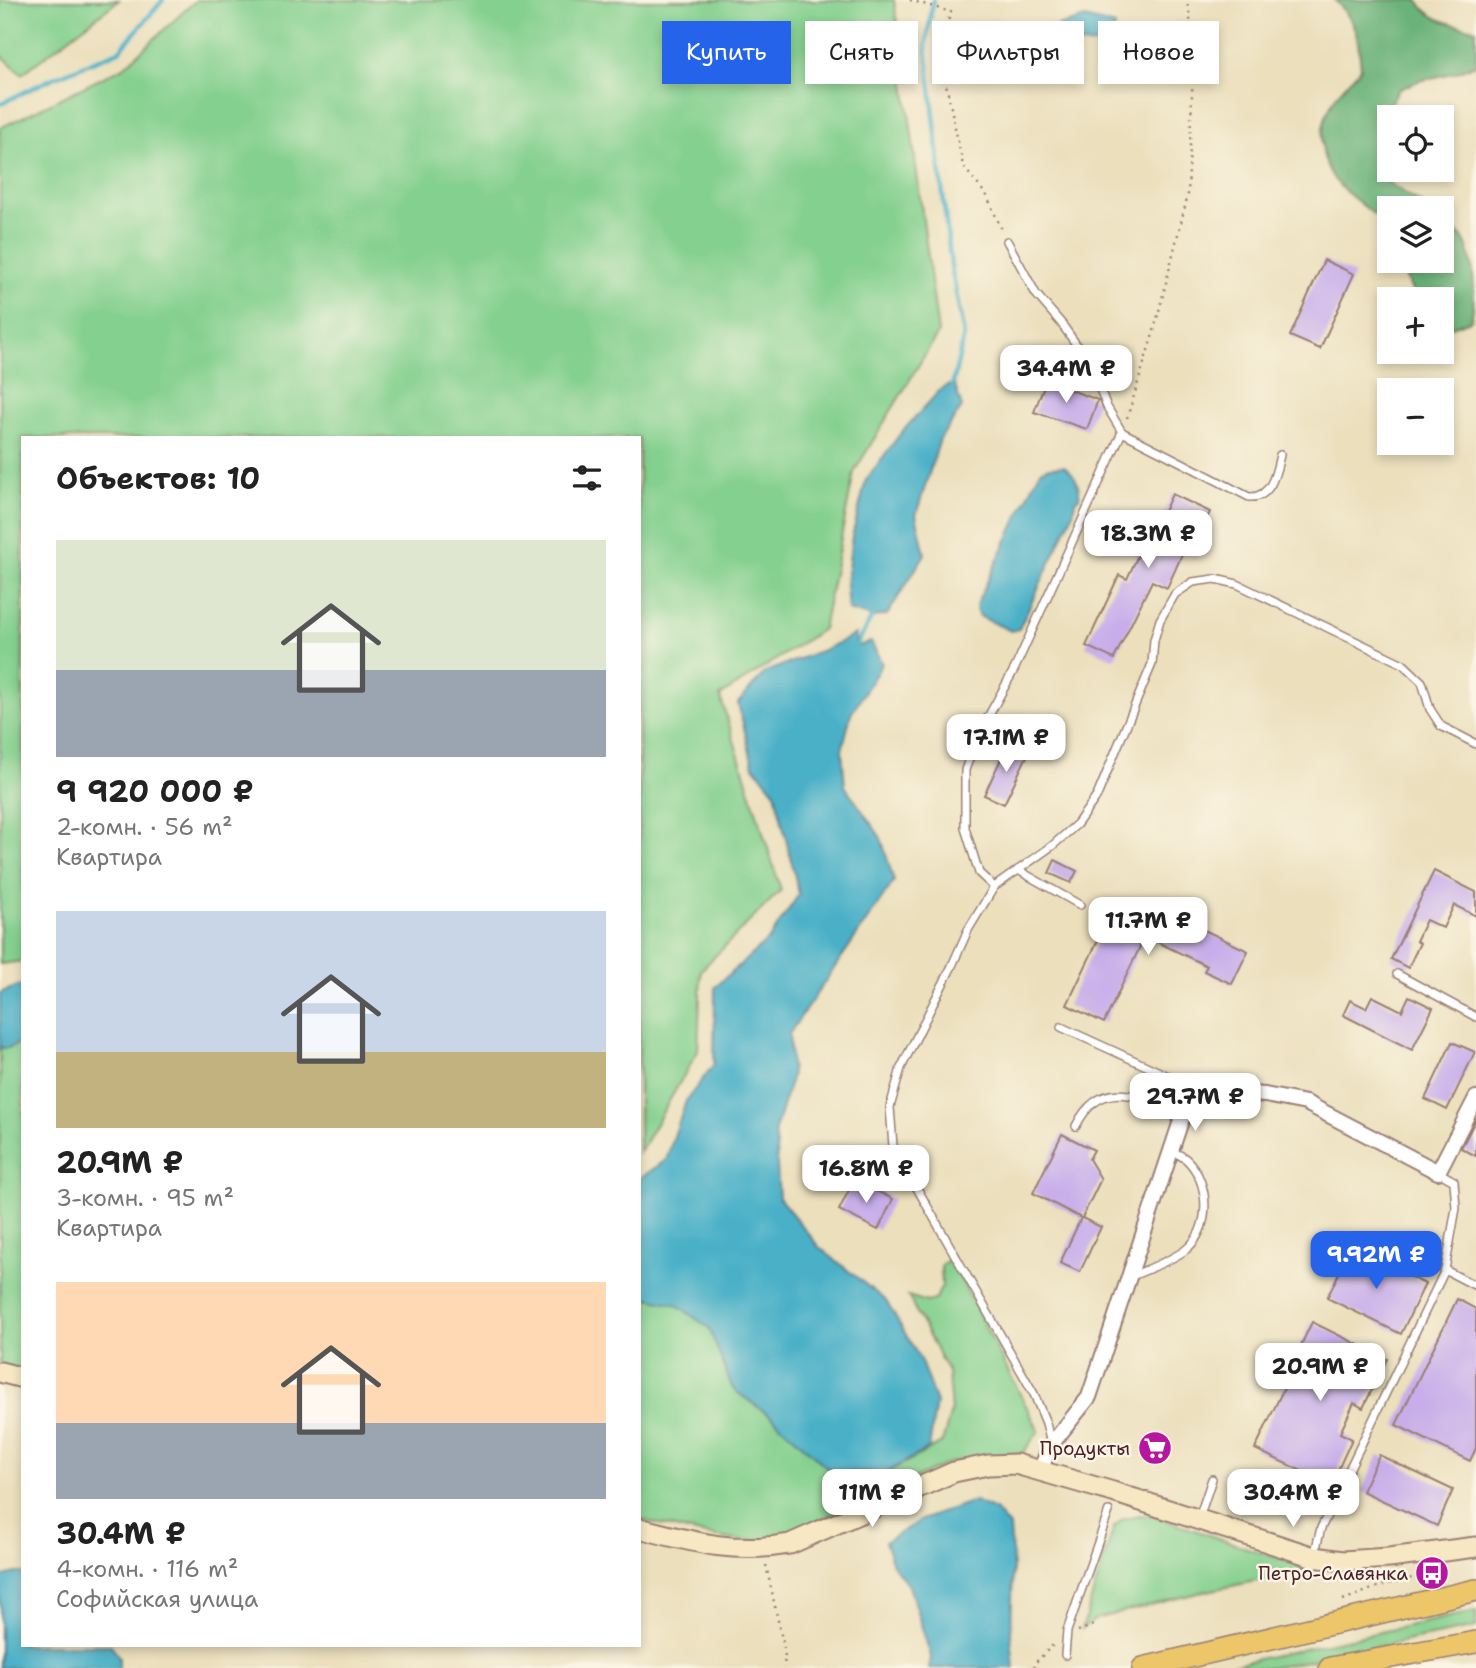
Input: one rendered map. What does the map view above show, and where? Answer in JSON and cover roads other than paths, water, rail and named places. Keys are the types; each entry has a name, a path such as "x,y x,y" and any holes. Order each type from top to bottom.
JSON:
{"main road":[{"path":"1143,1668 1476,1590"},
{"path":"1330,1668 1476,1642"}],"street":[{"path":"1040,1470 1051,1445 1089,1397 1183,1115 1198,1096 1223,1093 1265,1095 1306,1103 1438,1172 1476,1098"},
{"path":"0,1372 21,1377"},
{"path":"641,1528 725,1548 762,1549 790,1544 954,1472 988,1465 1016,1464 1040,1470 1111,1501 1199,1519 1314,1557 1343,1561 1476,1547"}],"lane":[{"path":"1007,241 1036,294 1090,364 1107,407 1122,432 1249,497 1257,498 1265,494 1275,477 1280,455"},
{"path":"994,887 979,873 965,828 965,770 977,737 1015,668 1122,432"},
{"path":"1051,1445 1046,1423 1034,1394 893,1146 890,1107 901,1068 968,930 994,887 1052,846 1077,824 1097,796 1153,664 1154,640 1160,620 1175,594 1193,582 1215,579 1237,584 1404,664 1422,682 1430,709 1441,726 1476,744"},
{"path":"1018,870 1080,905"},
{"path":"1397,974 1476,1017"},
{"path":"1061,1027 1177,1080 1198,1096"},
{"path":"1076,1126 1085,1108 1116,1094 1131,1094 1183,1115"},
{"path":"1130,1278 1185,1250 1199,1235 1205,1215 1198,1174 1185,1158 1171,1151"},
{"path":"1314,1557 1321,1528 1445,1270 1456,1208 1454,1181 1438,1172"},
{"path":"1445,1270 1476,1286"},
{"path":"1199,1519 1212,1479"},
{"path":"1065,1655 1067,1631 1111,1501"}],"water":[{"path":"1085,18 1098,21 1098,44 1084,44 1084,21 1075,21"},
{"path":"954,383 962,407 940,439 916,515 925,554 887,615 872,617 848,610 846,585 852,537 866,480 901,433 942,388"},
{"path":"1064,466 1076,480 1079,498 1075,501 1073,514 1019,629 1011,631 979,616 976,605 1040,471"},
{"path":"856,634 855,647 871,642 882,664 851,714 842,750 845,786 881,838 894,881 789,1034 792,1075 775,1130 779,1198 819,1247 886,1301 920,1359 936,1403 929,1448 884,1474 831,1471 772,1417 733,1389 709,1328 676,1304 641,1296 641,1178 666,1160 686,1101 714,1064 715,987 769,939 799,894 775,792 753,765 738,703 765,672 826,649"},
{"path":"21,985 21,1043 8,1048 0,1048 0,993"},
{"path":"974,1501 995,1510 1010,1528 1014,1668 929,1668 931,1657 909,1586 894,1567 885,1542 921,1520"},
{"path":"21,1573 21,1647 112,1647 119,1657 119,1668 0,1668 0,1577"}],"waterway":[{"path":"0,104 119,51 163,0"},
{"path":"933,0 926,45 951,266 964,335 952,387"},
{"path":"853,651 872,617 871,612"}],"place":[{"name":"Продукты","path":"1155,1448"},
{"name":"Петро-Славянка","path":"1432,1573"}]}
